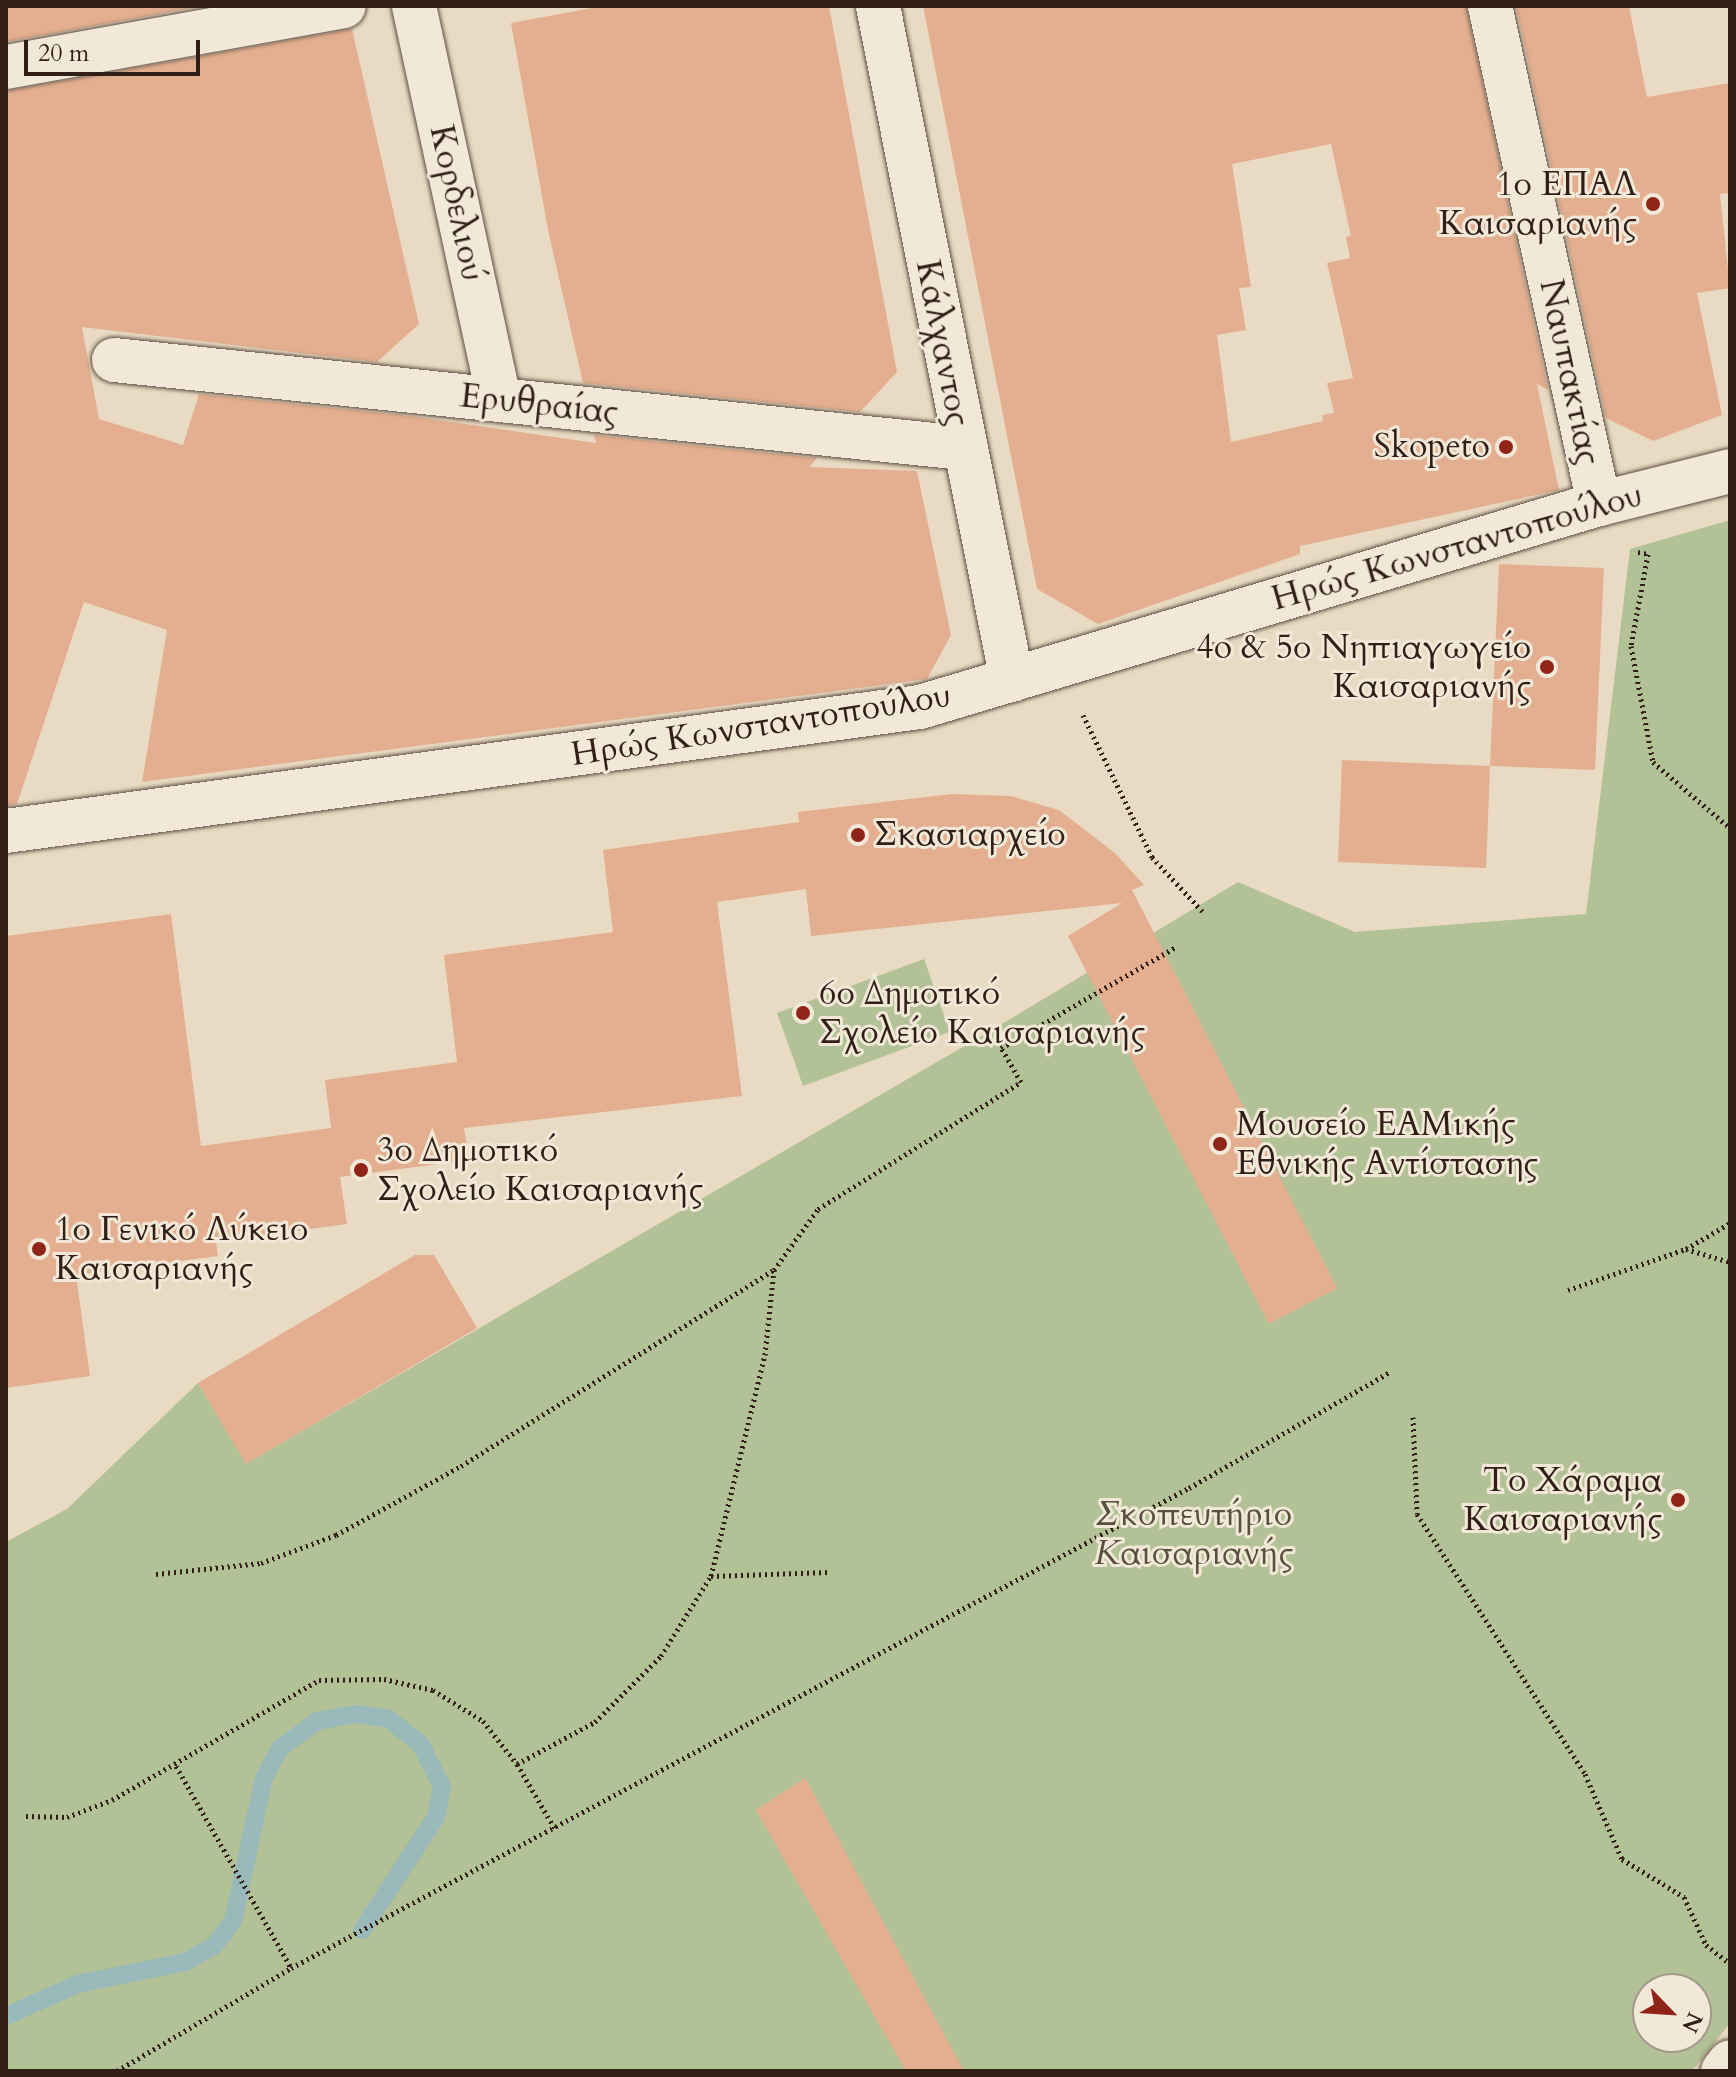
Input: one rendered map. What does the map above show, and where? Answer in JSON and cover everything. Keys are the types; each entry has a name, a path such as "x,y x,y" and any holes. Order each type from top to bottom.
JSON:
{"street":[{"path":"6,67 344,6"},
{"name":"Κορδελιού","path":"414,6 499,400"},
{"name":"Κάλχαντος","path":"878,6 963,448 1012,680"},
{"name":"Ναυπακτίας","path":"1490,6 1599,504"},
{"name":"Ερυθραίας","path":"114,360 963,448"},
{"name":"Ηρώς Κωνσταντοπούλου","path":"6,831 920,707 1599,504 1730,471"},
{"path":"1723,2071 1730,2062"}],"path":[{"path":"1630,549 1648,554 1631,646 1653,762 1730,828"},
{"path":"1059,663 1152,857 1202,911"},
{"path":"156,1574 261,1563 336,1535 461,1466 774,1270 818,1209 1021,1082 1001,1048 1178,946"},
{"path":"1568,1290 1686,1249 1730,1223"},
{"path":"1686,1249 1730,1262"},
{"path":"517,1764 595,1722 661,1656 711,1576 765,1355 774,1270"},
{"path":"117,2071 291,1968 1189,1488 1390,1372"},
{"path":"1413,1417 1417,1514 1585,1774 1622,1859 1684,1897 1706,1945 1730,1964"},
{"path":"711,1576 829,1572"},
{"path":"26,1816 67,1817 176,1766 236,1724 319,1680 384,1679 433,1690 483,1721 517,1764 555,1829"},
{"path":"176,1766 291,1968"}],"green space":[{"name":"Σκοπευτήριο Καισαριανής","path":"1730,520 1730,2023 1712,2046 1712,1973 1632,1973 1632,2053 1706,2053 1692,2071 6,2071 6,1542 67,1509 198,1383 247,1463 992,1030 1238,882 1355,932 1586,914 1630,549"},
{"path":"924,959 950,1032 803,1086 777,1013"}],"building":[{"path":"6,6 203,6 6,42"},
{"path":"603,6 829,6 897,372 860,412 583,383 548,230 511,23"},
{"path":"923,6 1466,6 1548,390 1537,384 1559,490 1300,546 1300,554 1098,624 1037,589","holes":["1331,144 1351,236 1346,237 1350,258 1327,263 1353,378 1327,383 1334,413 1322,415 1323,421 1231,442 1217,335 1246,330 1239,288 1251,287 1232,164"]},
{"path":"1516,6 1629,6 1647,97 1730,83 1730,193 1720,194 1730,288 1697,293 1722,415 1653,441 1606,418"},
{"path":"352,29 419,324 377,362 82,327 99,419 183,445 199,394 411,416 596,443 594,435 817,458 809,467 917,471 951,635 927,679 142,782 167,630 84,602 17,804 6,806 6,91"},
{"name":"4o & 5ο Νηπιαγωγείο Καισαριανής","path":"1499,564 1604,568 1595,770 1490,766"},
{"name":"4o & 5ο Νηπιαγωγείο Καισαριανής","path":"1342,760 1490,766 1486,868 1338,862"},
{"path":"952,794 1011,796 1059,810 1115,853 1144,885 1132,890 1337,1288 1269,1324 1068,936 1122,903 811,936 806,889 717,902 742,1096 464,1128 469,1160 340,1177 347,1224 216,1242 218,1256 76,1275 90,1376 6,1388 6,936 171,914 201,1146 331,1128 325,1080 457,1062 444,955 613,932 603,850 799,822 798,812"},
{"path":"415,1255 434,1255 477,1328 246,1464 198,1383"},
{"path":"805,1778 964,2071 906,2071 756,1810"}],"waterway":[{"path":"6,2016 78,1984 185,1962 214,1946 233,1921 264,1778 280,1748 317,1721 357,1714 389,1719 421,1745 442,1787 436,1817 362,1930"}],"place":[{"name":"1ο ΕΠΑΛ Καισαριανής","path":"1653,204"},
{"name":"Skopeto","path":"1506,447"},
{"name":"4o & 5ο Νηπιαγωγείο Καισαριανής","path":"1547,667"},
{"name":"Σκασιαρχείο","path":"858,835"},
{"name":"6ο Δημοτικό Σχολείο Καισαριανής","path":"803,1013"},
{"name":"Μουσείο ΕΑΜικής Εθνικής Αντίστασης","path":"1220,1144"},
{"name":"3ο Δημοτικό Σχολείο Καισαριανής","path":"361,1170"},
{"name":"1ο Γενικό Λύκειο Καισαριανής","path":"39,1249"},
{"name":"Το Χάραμα Καισαριανής","path":"1678,1500"}]}
